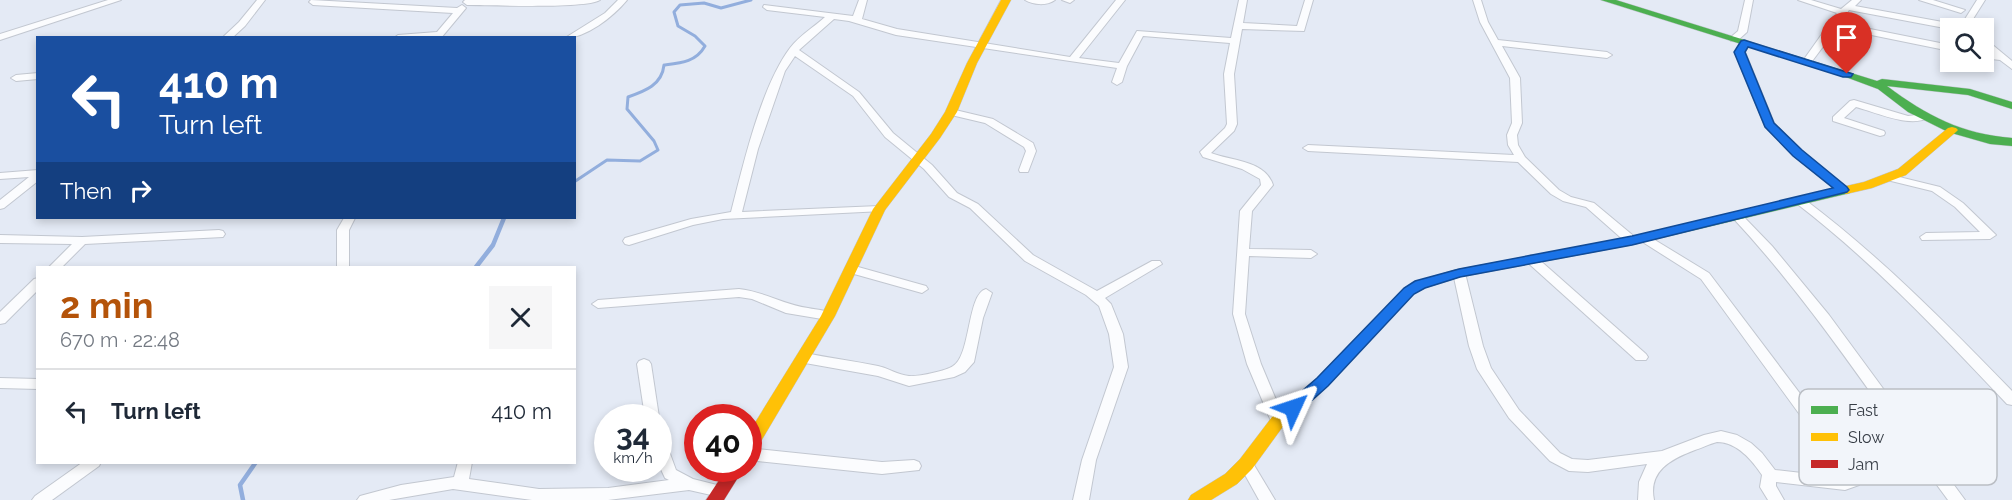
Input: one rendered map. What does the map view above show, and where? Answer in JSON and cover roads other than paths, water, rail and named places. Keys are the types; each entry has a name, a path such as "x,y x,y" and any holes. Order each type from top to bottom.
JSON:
{"main road":[{"path":"762,426 805,358 828,316 879,209 919,159 951,112 981,45 1006,0"},
{"path":"1606,0 1632,4 1739,41 1847,74 1882,87 1924,117 1952,130 1989,140 2012,142"},
{"path":"1847,74 1902,86 1970,92 2012,106"},
{"path":"1197,500 1231,479 1246,464 1278,421 1322,382 1409,291 1420,285 1459,273 1638,239 1891,178 1902,172 1952,130"},
{"path":"717,495 726,482"}],"street":[{"path":"0,37 117,0"},
{"path":"228,36 242,24 261,0"},
{"path":"437,36 468,1 575,3 596,0"},
{"path":"572,36 608,15 623,0"},
{"path":"857,20 863,0"},
{"path":"1029,0 1046,2 1051,0"},
{"path":"1072,60 1121,0"},
{"path":"1243,0 1240,26 1229,74 1232,124 1230,129 1205,152 1213,158 1253,169 1265,178 1267,185 1246,211 1239,314 1254,364 1278,421"},
{"path":"1240,26 1301,29 1309,0"},
{"path":"1477,0 1484,22 1515,78 1517,123 1512,135 1513,145 1521,159 1555,192 1567,199 1590,205 1638,239 1705,276 1799,404"},
{"path":"1749,0 1739,41 1740,52 1769,124 1797,153 1843,190"},
{"path":"1802,0 1846,10 1940,25"},
{"path":"1807,62 1846,10 1857,0"},
{"path":"1923,0 1961,10"},
{"path":"1970,18 1981,0"},
{"path":"313,2 459,11"},
{"path":"767,7 857,20 880,29 896,32 1122,66"},
{"path":"736,214 753,149 780,71 793,50 831,16"},
{"path":"1835,25 1940,46"},
{"path":"1117,82 1122,66 1140,33 1236,41"},
{"path":"1495,42 1607,55"},
{"path":"1994,49 2010,63"},
{"path":"793,50 856,94 889,135 919,159 953,195 974,207 1029,258 1097,297 1105,304 1110,316 1121,367 1089,460 1081,500"},
{"path":"1994,58 2010,63"},
{"path":"16,78 36,76"},
{"path":"1880,133 1837,119 1854,102 1908,119 1924,117"},
{"path":"951,112 989,120 1029,145 1031,151 1024,170"},
{"path":"1308,148 1521,159"},
{"path":"0,176 36,174"},
{"path":"0,207 36,176"},
{"path":"1891,178 1936,189 1959,206 1990,235 1926,237"},
{"path":"1800,201 1836,227 1898,283 2012,400"},
{"path":"629,241 691,222 736,214 879,209"},
{"path":"1737,216 1760,239 1820,310 1875,389"},
{"path":"343,266 343,231 348,219"},
{"path":"0,239 82,241 219,234"},
{"path":"56,266 82,241"},
{"path":"1242,252 1311,254"},
{"path":"1531,259 1641,357"},
{"path":"1097,297 1156,264"},
{"path":"851,269 922,289"},
{"path":"1459,273 1476,346 1484,369 1514,414 1555,458 1569,465 1588,466 1662,457 1723,436 1733,439 1763,463 1770,476 1768,487 1776,500"},
{"path":"0,320 36,284"},
{"path":"598,304 739,293 754,295 786,309 828,316"},
{"path":"805,358 879,371 909,381 949,374 960,369 967,362 977,318 986,293"},
{"path":"644,364 650,404"},
{"path":"0,383 36,384"},
{"path":"762,455 882,468 914,466"},
{"path":"1646,500 1644,495 1648,472 1662,457"},
{"path":"40,500 91,464"},
{"path":"460,485 465,464"},
{"path":"1246,464 1267,500"},
{"path":"672,475 717,495"},
{"path":"1770,476 1799,479"},
{"path":"364,500 401,490 453,483 539,495 608,494 689,484"},
{"path":"1945,485 1957,500"}],"waterway":[{"path":"576,181 607,160 640,161 658,150 654,141 627,109 628,97 652,86 660,78 664,65 693,59 705,46 695,36 678,26 674,12 680,5 704,3 721,8 751,0"},
{"path":"477,266 493,245 504,219"},
{"path":"243,500 240,485 255,464"}]}
